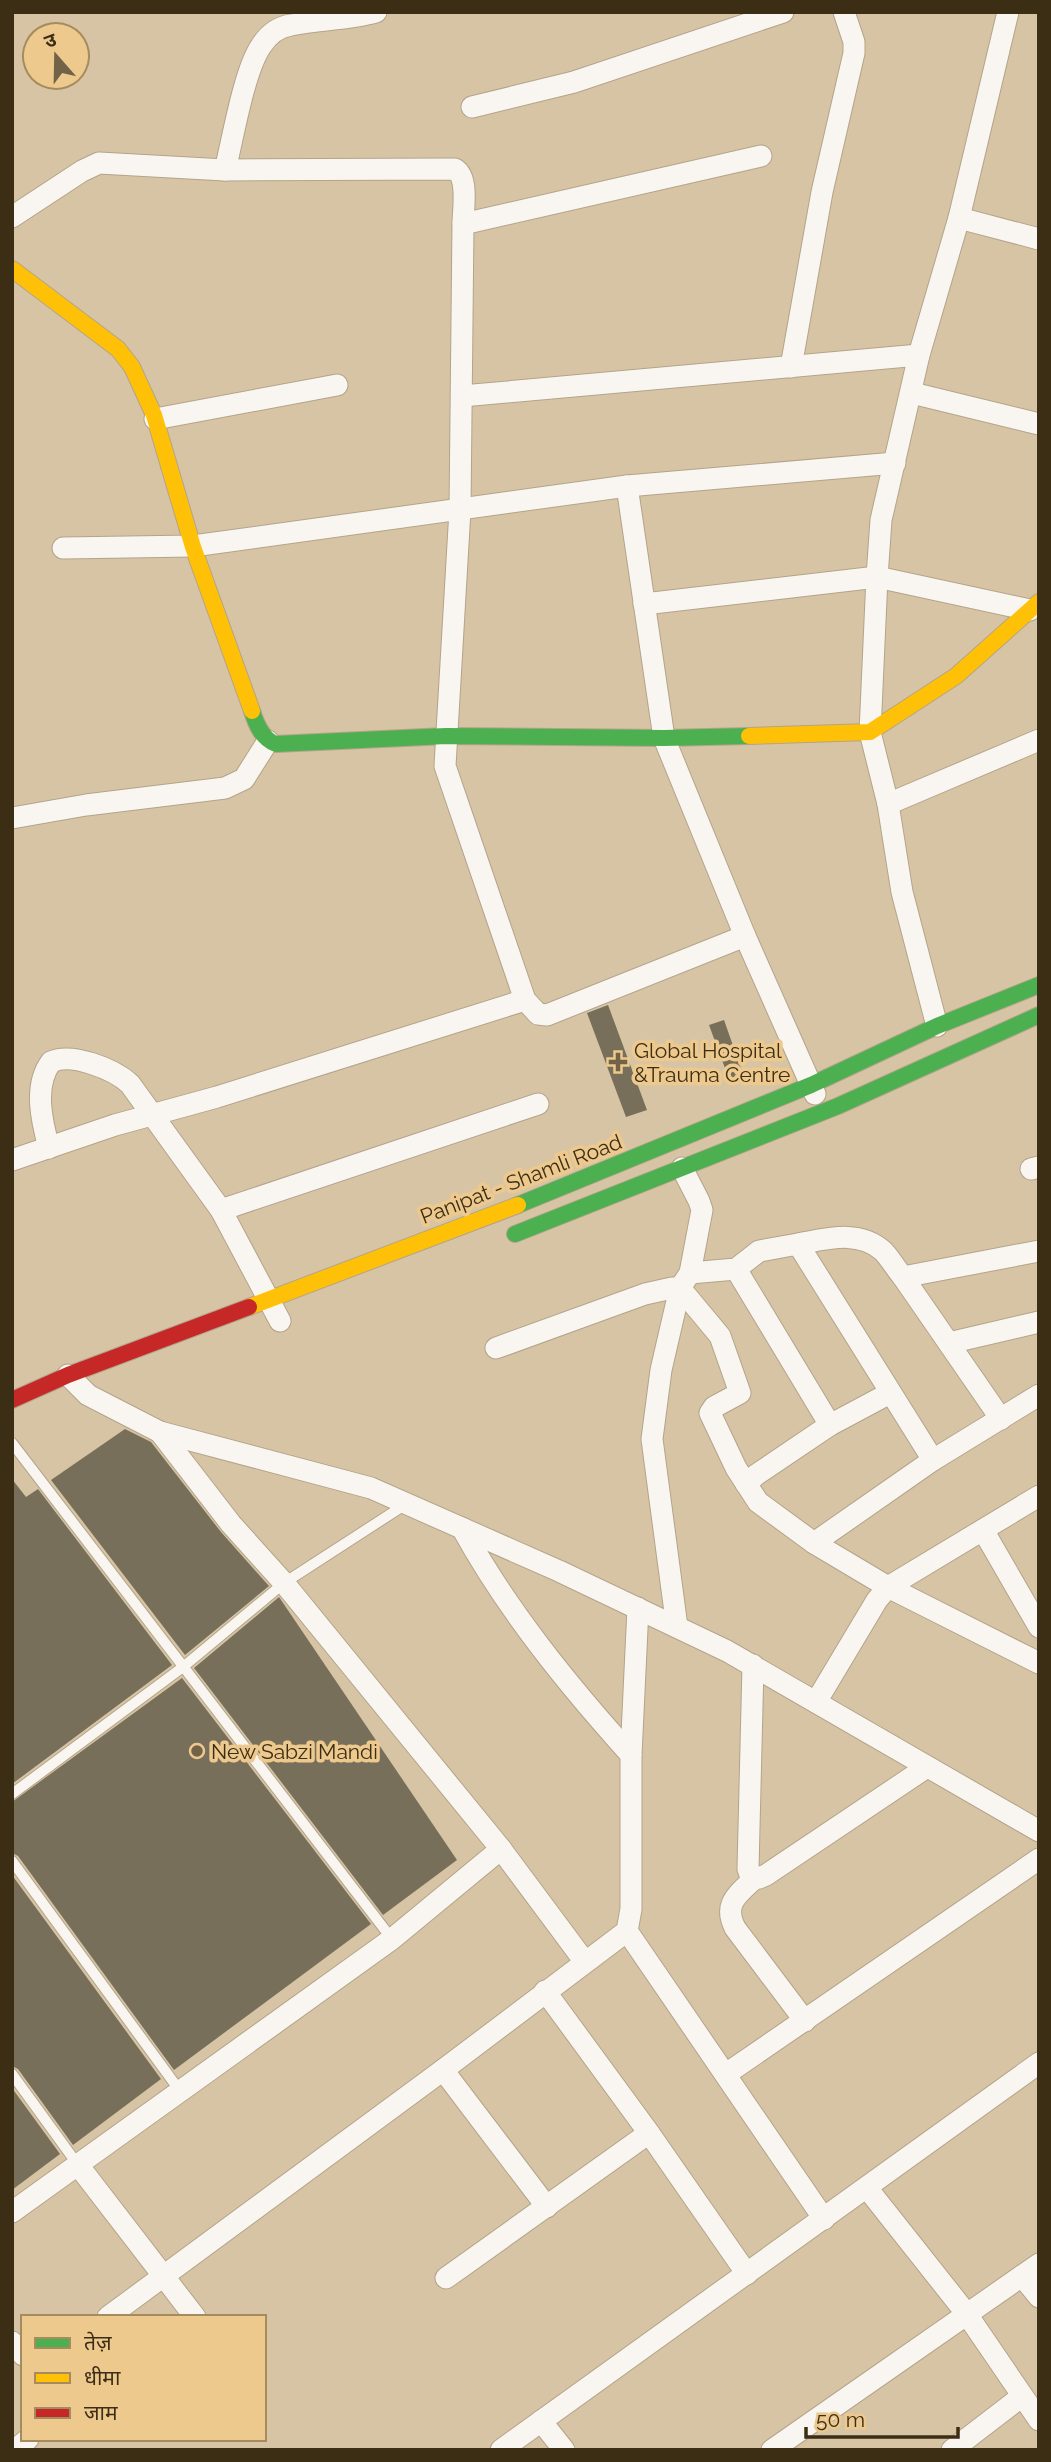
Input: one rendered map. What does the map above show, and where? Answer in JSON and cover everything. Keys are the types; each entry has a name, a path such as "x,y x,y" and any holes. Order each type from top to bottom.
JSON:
{"main road":[{"path":"12,269 126,357 132,366 155,419 193,546 256,723 268,741 286,744 446,736 664,738 870,732 956,676 1035,606"},
{"name":"Panipat - Shamli Road","path":"12,1400 68,1375 525,1202 811,1085 937,1026 1039,985"},
{"path":"498,1241 822,1112 1039,1015"},
{"path":"82,1398 114,1385"}],"street":[{"path":"225,170 249,75 256,55 266,39 273,32 291,25 345,20 376,12"},
{"path":"472,107 574,82 783,12"},
{"path":"791,367 822,192 854,53 854,42 844,12"},
{"path":"937,1026 902,892 888,804 870,732 877,577 881,520 919,355 960,218 1008,12"},
{"path":"463,223 761,156"},
{"path":"12,217 82,171 99,163 225,170 459,171 463,179 460,510 446,774 525,1000 538,1014 547,1015 745,936"},
{"path":"960,218 1039,239"},
{"path":"462,396 919,355"},
{"path":"155,419 337,385"},
{"path":"912,393 1039,424"},
{"path":"63,548 193,546 627,486 895,463"},
{"path":"627,486 664,738 745,936 822,1112"},
{"path":"644,604 877,577 1035,606"},
{"path":"888,804 1039,740"},
{"path":"12,818 86,805 225,788 244,779 268,741"},
{"path":"12,1160 525,1000"},
{"path":"49,1148 43,1128 40,1083 47,1068 55,1060 68,1059 120,1074 221,1210 280,1321"},
{"path":"221,1210 538,1104"},
{"path":"677,1627 652,1439 662,1370 702,1210 682,1168"},
{"path":"496,1348 645,1294 736,1269 759,1251 847,1236 875,1245 883,1251 1001,1419"},
{"path":"798,1244 933,1460"},
{"path":"902,1277 1039,1251"},
{"path":"736,1269 830,1425"},
{"path":"685,1281 720,1336 740,1391 737,1396 713,1407 710,1413 736,1468 758,1502 814,1543 888,1587 1039,1662"},
{"path":"949,1343 1035,1329"},
{"path":"68,1375 82,1398 160,1432 372,1489 638,1608 753,1665 1039,1831"},
{"path":"746,1484 830,1425 890,1394"},
{"path":"814,1543 933,1460 1039,1395"},
{"path":"160,1432 231,1524 284,1583 501,1849 585,1962"},
{"path":"816,1702 877,1600 888,1587 1039,1496"},
{"path":"462,1528 482,1565 582,1701 631,1755"},
{"path":"983,1530 1039,1627"},
{"path":"111,2315 627,1931 631,1909 631,1755 638,1608"},
{"path":"753,1665 748,1869 754,1879"},
{"path":"805,2021 736,1928 730,1916 731,1906 737,1894 754,1879 765,1875 927,1767"},
{"path":"12,2212 392,1940 501,1849"},
{"path":"726,2074 1039,1859"},
{"path":"627,1931 824,2219"},
{"path":"545,1991 649,2133 747,2274"},
{"path":"501,2450 1039,2063"},
{"path":"443,2070 547,2207"},
{"path":"446,2278 649,2133"},
{"path":"78,2165 193,2315"},
{"path":"867,2188 966,2313 1039,2420"},
{"path":"772,2450 1030,2270 1039,2297"},
{"path":"953,2449 1021,2397"},
{"path":"541,2421 564,2450"}],"lane":[{"path":"12,1443 392,1940"},
{"path":"12,1794 183,1667 284,1583 406,1504"},
{"path":"12,1861 180,2091"},
{"path":"12,2074 78,2165"}],"building":[{"path":"608,1005 647,1110 626,1117 587,1013"},
{"path":"724,1020 743,1074 729,1079 709,1025"},
{"path":"125,1429 151,1442 221,1532 269,1586 185,1655 51,1480"},
{"path":"12,1479 26,1497 38,1489 172,1665 12,1784"},
{"path":"279,1597 457,1860 383,1915 194,1668"},
{"path":"182,1678 371,1924 174,2070 18,1856 12,1853 12,1802"},
{"path":"12,1875 161,2079 73,2145 18,2069 12,2066"},
{"path":"12,2088 60,2154 12,2190"}],"traffic: fast":[{"path":"252,711 263,735 276,744 446,736 749,736"},
{"path":"518,1205 811,1085 937,1026 1039,985"},
{"path":"515,1234 838,1106 1039,1015"}],"traffic: slow":[{"path":"12,269 118,349 132,367 154,415 193,547 252,711"},
{"path":"749,736 870,732 956,676 1039,602"},
{"path":"249,1307 518,1205"}],"traffic: jam":[{"path":"12,1400 68,1375 249,1307"}],"place":[{"name":"Global Hospital &Trauma Centre","path":"618,1062"},
{"name":"New Sabzi Mandi","path":"197,1751"}]}
